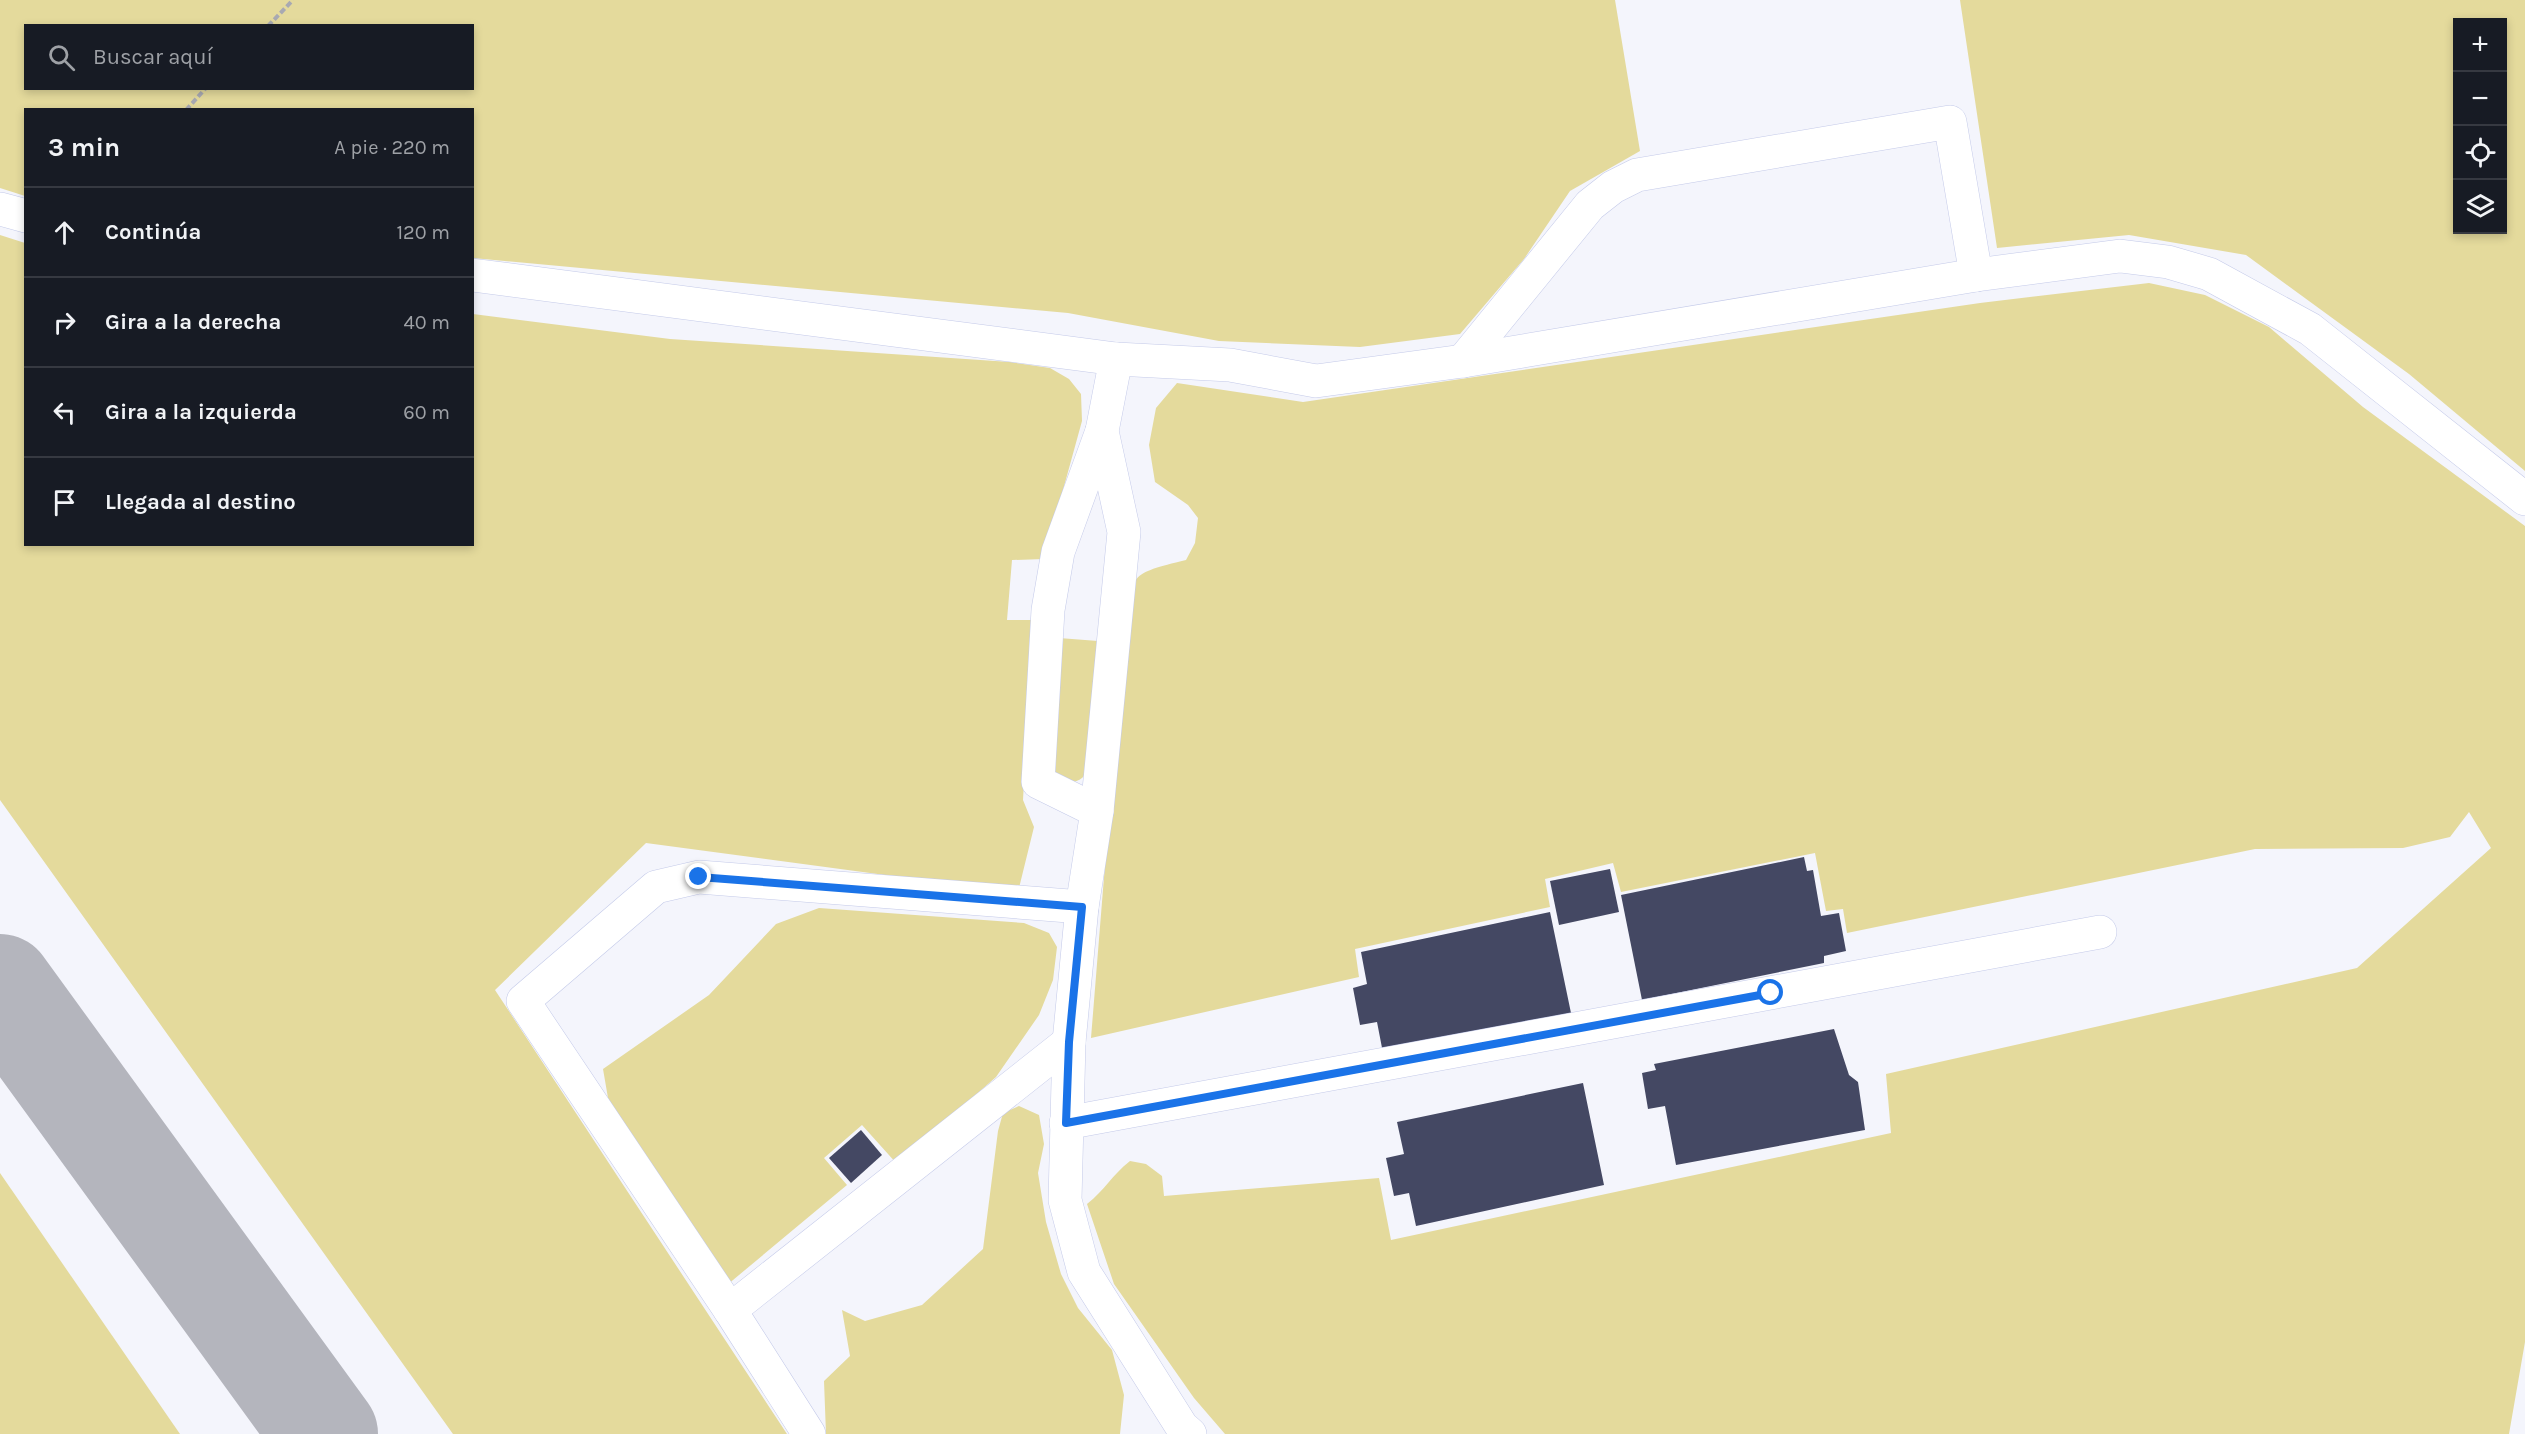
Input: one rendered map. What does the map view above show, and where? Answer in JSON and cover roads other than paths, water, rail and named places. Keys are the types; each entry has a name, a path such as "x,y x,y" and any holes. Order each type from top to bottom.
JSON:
{"lane":[{"path":"1463,362 1590,205 1613,187 1637,175 1950,122 1976,275"},
{"path":"0,209 24,215"},
{"path":"474,274 1116,359 1230,365 1316,381 1463,362 1976,275 2120,256 2168,262 2209,274 2310,329 2525,499"},
{"path":"1097,811 1038,782 1048,610 1056,563 1102,430 1116,359"},
{"path":"1102,430 1124,532 1097,811 1082,907 1069,1042 1065,1200 1084,1272 1181,1432"},
{"path":"809,1434 730,1310 523,1001 656,887 699,877 1082,907"},
{"path":"1066,1123 2100,933"},
{"path":"730,1310 1069,1042"}]}
